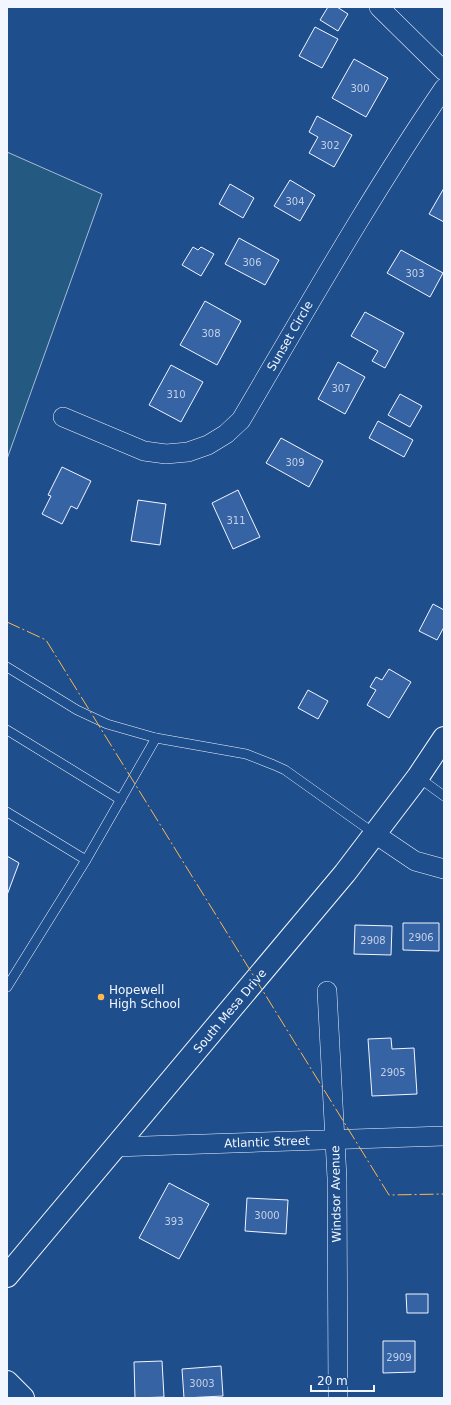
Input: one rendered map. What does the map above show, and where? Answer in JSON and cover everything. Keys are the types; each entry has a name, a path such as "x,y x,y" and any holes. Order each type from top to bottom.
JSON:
{"main road":[{"name":"South Mesa Drive","path":"7,1276 340,878 418,778 444,738"},
{"path":"7,1382 23,1398"}],"street":[{"path":"379,7 444,71"},
{"name":"Sunset Circle","path":"63,417 144,451 166,454 188,452 208,445 226,434 241,420 404,146 444,88"},
{"path":"375,834 415,861 444,869"},
{"name":"Windsor Avenue","path":"327,991 337,1178 338,1398"},
{"name":"Atlantic Street","path":"115,1147 444,1136"}],"lane":[{"path":"7,667 78,710 107,724 156,738 246,754 274,765 285,770 375,834"},
{"path":"7,730 121,800"},
{"path":"7,987 86,860 156,738"},
{"path":"418,778 444,796"},
{"path":"7,812 86,860"}],"shaded area":[{"path":"7,152 102,194 7,459"}],"building":[{"path":"328,7 337,7 348,14 338,31 320,20"},
{"path":"315,27 338,39 322,68 299,56"},
{"path":"354,59 388,78 366,117 332,98"},
{"path":"317,116 352,135 334,167 309,153 318,137 309,132"},
{"path":"290,180 315,195 300,221 274,206"},
{"path":"230,184 254,198 243,218 219,204"},
{"path":"444,188 444,222 429,214"},
{"path":"239,238 279,260 265,285 225,264"},
{"path":"193,247 198,250 201,247 214,254 201,276 182,265"},
{"path":"401,250 443,273 430,297 387,273"},
{"path":"205,301 241,321 217,365 180,345"},
{"path":"365,312 404,333 385,368 372,361 378,351 351,336"},
{"path":"338,362 365,377 345,414 318,399"},
{"path":"171,365 203,382 181,422 149,405"},
{"path":"400,394 422,406 410,427 388,415"},
{"path":"378,421 413,440 404,457 369,438"},
{"path":"281,438 323,461 309,487 266,463"},
{"path":"62,467 91,481 77,509 71,506 62,524 42,514 51,496 48,495"},
{"path":"238,490 260,537 233,549 212,503"},
{"path":"138,500 166,504 160,545 131,541"},
{"path":"433,604 444,610 444,627 437,640 419,631"},
{"path":"389,669 411,682 389,718 367,705 376,690 370,687 376,677 382,680"},
{"path":"308,690 328,701 318,719 298,708"},
{"path":"7,856 19,863 7,895"},
{"path":"403,923 439,923 439,951 403,950"},
{"path":"355,925 392,926 391,955 354,954"},
{"path":"391,1038 392,1049 414,1048 417,1094 372,1096 368,1039"},
{"path":"169,1183 209,1204 179,1259 139,1238"},
{"path":"247,1198 288,1200 286,1234 245,1231"},
{"path":"406,1294 428,1294 428,1313 407,1313"},
{"path":"383,1341 415,1341 415,1372 383,1373"},
{"path":"162,1361 164,1397 135,1398 134,1362"},
{"path":"221,1366 223,1396 184,1398 182,1369"}],"power":[{"path":"7,622 46,640 389,1195 444,1194"}],"place":[{"name":"Hopewell High School","path":"101,997"}]}
